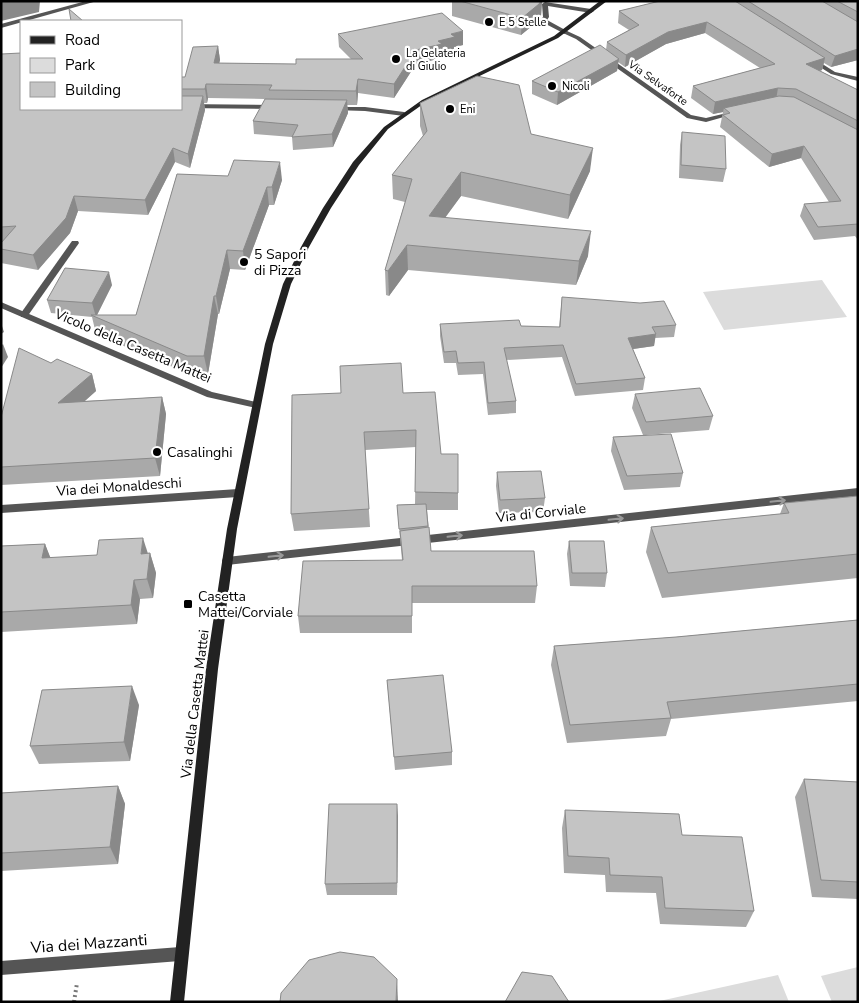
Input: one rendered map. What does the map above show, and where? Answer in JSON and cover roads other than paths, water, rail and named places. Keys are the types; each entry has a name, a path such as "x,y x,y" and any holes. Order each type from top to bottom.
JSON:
{"main road":[{"name":"Via della Casetta Mattei","path":"177,1002 180,954 212,670 227,561 238,493 269,344 287,284 305,247 356,164 381,132 404,114 443,91 530,51 565,32 604,1"}],"street":[{"path":"23,20 94,1"},
{"name":"Via Selvaforte","path":"591,11 545,4 546,17 543,21 578,38 689,117 706,120 741,112"},
{"path":"1,26 20,21"},
{"path":"808,57 833,73 858,79"},
{"path":"182,106 278,107"},
{"path":"326,108 365,109 404,114"},
{"path":"24,315 75,243"},
{"name":"Vicolo della Casetta Mattei","path":"1,305 210,395 256,405"},
{"name":"Via di Corviale","path":"227,561 858,492"},
{"name":"Via dei Monaldeschi","path":"1,509 238,493"},
{"name":"Via dei Mazzanti","path":"1,968 180,954"}],"place":[{"name":"E 5 Stelle","path":"489,22"},
{"name":"La Gelateria di Giulio","path":"396,59"},
{"name":"Nicoli","path":"552,86"},
{"name":"Eni","path":"450,109"},
{"name":"5 Sapori di Pizza","path":"244,262"},
{"name":"Casalinghi","path":"157,452"},
{"name":"Casetta Mattei/Corviale","path":"188,604"}]}
